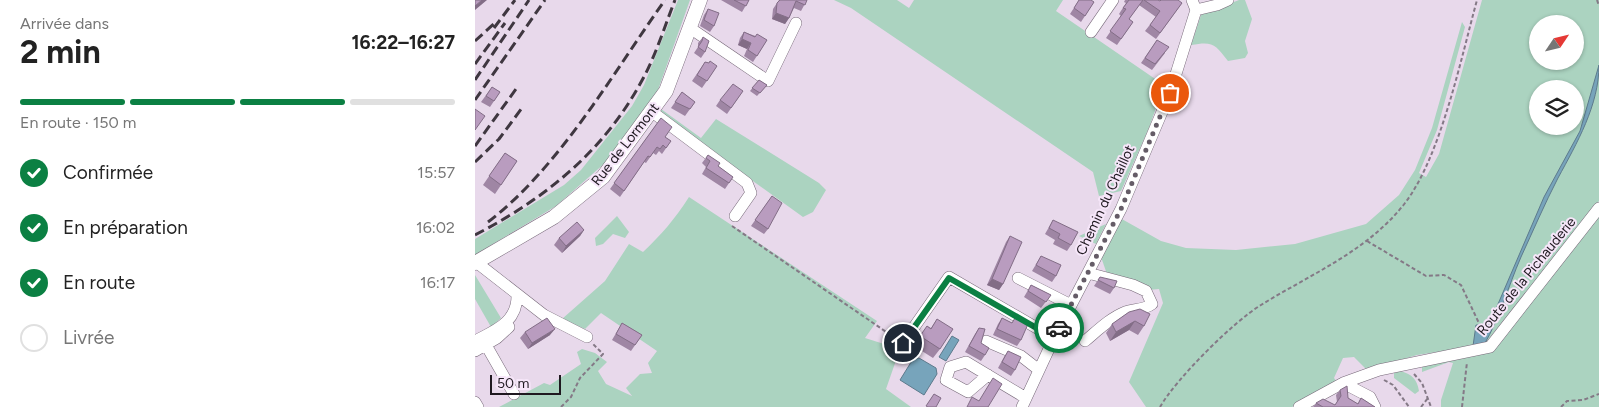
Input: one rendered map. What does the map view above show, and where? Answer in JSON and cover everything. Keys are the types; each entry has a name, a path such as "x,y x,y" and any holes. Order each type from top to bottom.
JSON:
{"main road":[{"name":"Rue de Lormont","path":"475,262 554,217 603,177 666,91 673,77 700,0"}],"street":[{"path":"1091,32 1113,0"},
{"path":"1194,5 1217,5 1229,0"},
{"name":"Chemin du Chaillot","path":"1024,403 1054,338 1121,209 1170,93 1194,5"},
{"path":"691,28 768,81 797,22"},
{"path":"651,111 747,183 751,193 735,216"},
{"name":"Route de la Pichauderie","path":"1299,407 1343,384 1368,374 1490,347 1599,208"},
{"path":"475,262 544,315 587,336"},
{"path":"1085,342 1102,327 1125,312 1147,308 1152,304 1146,291 1133,285 1088,273"},
{"path":"903,343 949,278 1054,338"},
{"path":"1018,278 1071,305"},
{"path":"475,352 481,343 495,335 513,316 517,308 517,294"},
{"path":"986,342 1021,356 1039,370"},
{"path":"481,343 514,394"},
{"path":"988,375 1024,403"},
{"path":"1343,384 1370,397 1375,407"},
{"path":"475,402 478,407"}],"path":[{"path":"1160,407 1207,351 1259,306 1333,265 1367,241 1406,202 1427,164 1443,121 1477,0"},
{"path":"1597,0 1599,6"},
{"path":"735,216 730,224 903,343"},
{"path":"1367,241 1426,276 1444,275 1461,285 1490,347"},
{"path":"561,407 571,397 580,378 603,354 587,336"},
{"path":"1463,407 1468,352"},
{"path":"1405,365 1422,383 1431,407"},
{"path":"1368,374 1393,385 1409,407"},
{"path":"1561,407 1567,401 1583,400 1599,394"},
{"path":"1421,407 1428,398"}],"green space":[{"path":"678,0 690,0 658,90 605,163 556,206 475,255 475,239 564,185 581,170 632,106 644,85"},
{"path":"834,0 897,0 909,8 914,0 1063,0 1056,11 1164,85 1149,128 1121,191 1099,196 1093,172 851,8"},
{"path":"1239,0 1245,0 1252,19 1245,41 1248,53 1245,58 1228,61 1213,45 1204,43 1191,45 1201,15"},
{"path":"1482,0 1599,0 1599,201 1484,345 1417,355 1367,370 1354,357 1343,358 1334,378 1337,382 1292,407 1146,407 1129,382 1163,303 1159,289 1137,291 1108,277 1101,257 1120,218 1161,241 1186,248 1236,250 1295,244 1366,224 1399,195 1415,170 1432,128 1462,22 1465,27 1437,130 1419,173 1426,177 1439,154"},
{"path":"661,109 701,138 716,119 819,183 826,190 813,212 803,217 658,113"},
{"path":"689,197 877,321 865,338 900,349 886,389 911,407 499,407 544,383 550,385 581,364 577,352 582,349 595,353 607,362 598,371 606,384 632,396 626,388 640,374 652,373 648,363 657,351 601,313 585,329 562,319 605,281 629,244 643,252 668,226"},
{"path":"1599,213 1599,407 1441,407 1441,400 1453,363 1449,362 1422,372 1422,366 1488,353"},
{"path":"617,216 629,232 625,238 613,234 603,244 596,246 595,238"},
{"path":"1106,224 1096,244 1079,236"},
{"path":"475,275 501,318 491,327 475,299"},
{"path":"1400,371 1413,378 1417,383 1419,391 1415,394 1394,378 1394,373"}],"water":[{"path":"1599,65 1595,95 1584,127 1584,117"},
{"path":"1578,135 1580,135 1521,257 1490,334 1484,345 1473,346 1476,325 1489,325 1544,197"},
{"path":"952,336 959,340 946,361 939,357"},
{"path":"919,358 936,368 937,374 924,395 900,380 913,359"}],"building":[{"path":"475,0 482,0 475,6"},
{"path":"734,0 749,0 746,6"},
{"path":"780,0 807,0 805,5 796,1 789,18 776,13 777,3"},
{"path":"1079,0 1091,0 1094,2 1085,16 1074,8"},
{"path":"1129,0 1143,0 1129,19 1133,22 1121,39 1110,31 1126,9 1123,8"},
{"path":"1144,0 1178,0 1182,3 1160,33 1150,25 1160,11"},
{"path":"708,9 719,13 714,26 704,20"},
{"path":"744,32 755,37 757,34 767,40 757,56 748,50 751,43 742,39"},
{"path":"703,37 709,41 705,52 698,47"},
{"path":"1157,40 1169,47 1155,64 1145,58"},
{"path":"710,61 717,66 707,81 697,75 705,62 709,63"},
{"path":"759,80 767,85 760,93 752,88"},
{"path":"733,84 743,91 731,108 720,100"},
{"path":"492,87 500,92 494,101 486,96"},
{"path":"682,92 695,102 690,109 675,102"},
{"path":"475,109 485,116 475,130"},
{"path":"661,118 672,127 665,137 671,141 666,148 663,145 660,149 657,147 650,157 648,156 624,191 614,183"},
{"path":"505,153 517,161 501,185 489,176"},
{"path":"708,155 720,163 718,166 733,177 729,183 706,168 710,161 706,158"},
{"path":"772,196 782,203 768,229 755,220"},
{"path":"1053,220 1078,232 1071,245 1058,238 1060,234 1049,228"},
{"path":"577,222 584,230 566,246 559,238"},
{"path":"1010,236 1022,242 1003,284 992,279"},
{"path":"1041,256 1061,265 1056,276 1036,265"},
{"path":"1100,277 1117,281 1114,288 1098,280"},
{"path":"1031,285 1051,295 1046,302 1028,291"},
{"path":"1140,309 1150,314 1144,326 1135,321 1116,332 1112,324 1129,312"},
{"path":"547,318 555,329 532,343 525,332"},
{"path":"1002,318 1012,323 1015,318 1028,324 1021,340 997,329"},
{"path":"937,319 953,329 940,349 920,336 927,326 931,329"},
{"path":"622,323 642,335 635,345 616,334"},
{"path":"979,328 985,329 981,343 989,348 985,355 969,346"},
{"path":"1008,351 1021,357 1015,370 1002,362"},
{"path":"993,378 1002,384 988,407 967,407 972,397 979,401"},
{"path":"1347,386 1348,398 1358,404 1361,398 1375,407 1323,407 1316,403 1323,399 1335,405 1341,396 1340,390"},
{"path":"934,394 941,398 936,407 926,406"}],"railway":[{"path":"494,28 515,0"},
{"path":"475,80 529,0"},
{"path":"475,100 545,0"},
{"path":"488,222 514,200 561,147 584,118 665,0"},
{"path":"475,235 525,206 548,190 589,153 608,132 640,84 655,53 675,0"},
{"path":"475,41 497,21"},
{"path":"475,64 505,23"},
{"path":"475,146 516,89"},
{"path":"475,162 499,139 522,108"}],"way so far":[{"path":"1059,328 1121,209 1140,160 1170,93"}],"route":[{"path":"903,343 949,278 1054,338 1059,328"}]}
